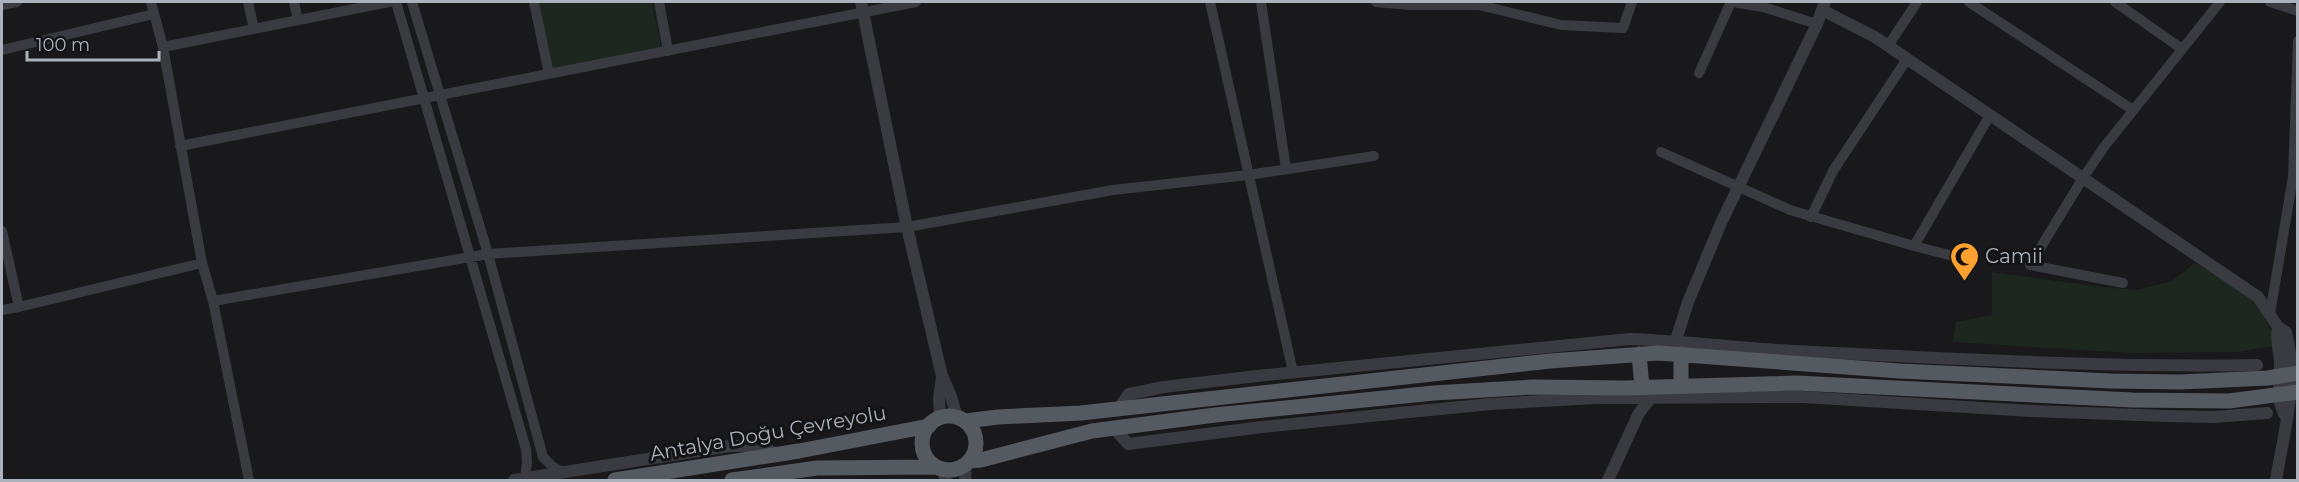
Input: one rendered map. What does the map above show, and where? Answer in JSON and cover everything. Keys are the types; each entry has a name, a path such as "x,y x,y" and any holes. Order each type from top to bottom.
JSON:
{"main road":[{"path":"1676,349 1681,386"},
{"path":"2289,394 2229,401 2188,401 1797,383 1681,386 1650,391 1533,387 1434,393 1215,415 1092,431 968,462 942,472 925,456 923,448 924,433 935,422 1118,409 1676,349 1900,371 2111,381 2180,382 2290,374"},
{"path":"1639,354 1650,391"},
{"path":"962,420 975,436 976,445 968,462"},
{"name":"Antalya Doğu Çevreyolu","path":"615,480 777,455 935,422"},
{"name":"Antalya Doğu Çevreyolu","path":"732,480 784,476 817,468 942,472"}],"street":[{"path":"2,5 17,2"},
{"path":"151,2 163,47 202,263 213,301 249,480"},
{"path":"248,2 254,29"},
{"path":"294,2 298,20"},
{"path":"163,47 389,2"},
{"path":"396,2 526,449 527,462 520,480"},
{"path":"412,2 488,254 543,458 564,473"},
{"path":"534,2 549,74"},
{"path":"659,2 668,51"},
{"path":"180,146 668,51 862,7 916,2"},
{"path":"1210,2 1293,372"},
{"path":"1261,2 1286,169"},
{"path":"1376,2 1410,5 1465,3 1561,24 1623,28 1632,2"},
{"path":"1699,73 1732,2 1763,8 1817,24"},
{"path":"1888,46 1917,2"},
{"path":"1968,2 2133,110"},
{"path":"2115,2 2182,49"},
{"path":"2123,283 2030,265 2083,178 2133,110 2220,2"},
{"path":"2271,2 2298,11"},
{"path":"1676,349 1688,302 1721,223 1824,6 1888,46 2258,297 2278,327 2286,332 2293,345 2289,394 2282,409 2291,412 2276,480"},
{"path":"862,7 907,226 942,376 962,420"},
{"path":"2,50 154,14"},
{"path":"2270,314 2293,177 2298,41"},
{"path":"1811,217 1833,171 1906,59"},
{"path":"1914,246 1990,115"},
{"path":"1661,152 1811,217 1953,256"},
{"path":"213,301 488,254 907,226 1113,190 1248,175 1374,156"},
{"path":"2,231 19,307"},
{"path":"2,310 202,263"},
{"path":"2278,327 2276,334 2280,364 2290,374"},
{"path":"1118,409 1129,394 1164,387 1630,339 1676,349 1791,351 2161,366 2257,365"},
{"path":"2161,366 2180,382"},
{"path":"935,422 942,376"},
{"path":"1608,480 1650,391 2166,416 2213,417 2267,413"},
{"path":"2166,416 2188,401"},
{"path":"520,480 730,446 756,446 768,449 777,455"},
{"path":"964,480 968,462"}],"shaded area":[{"path":"539,2 652,2 661,47 553,68"},
{"path":"2195,263 2255,297 2273,336 2272,346 2238,352 2130,353 1953,342 1956,322 1992,315 1992,272 2137,290 2172,281"}],"place":[{"name":"Camii","path":"1964,282"}]}
